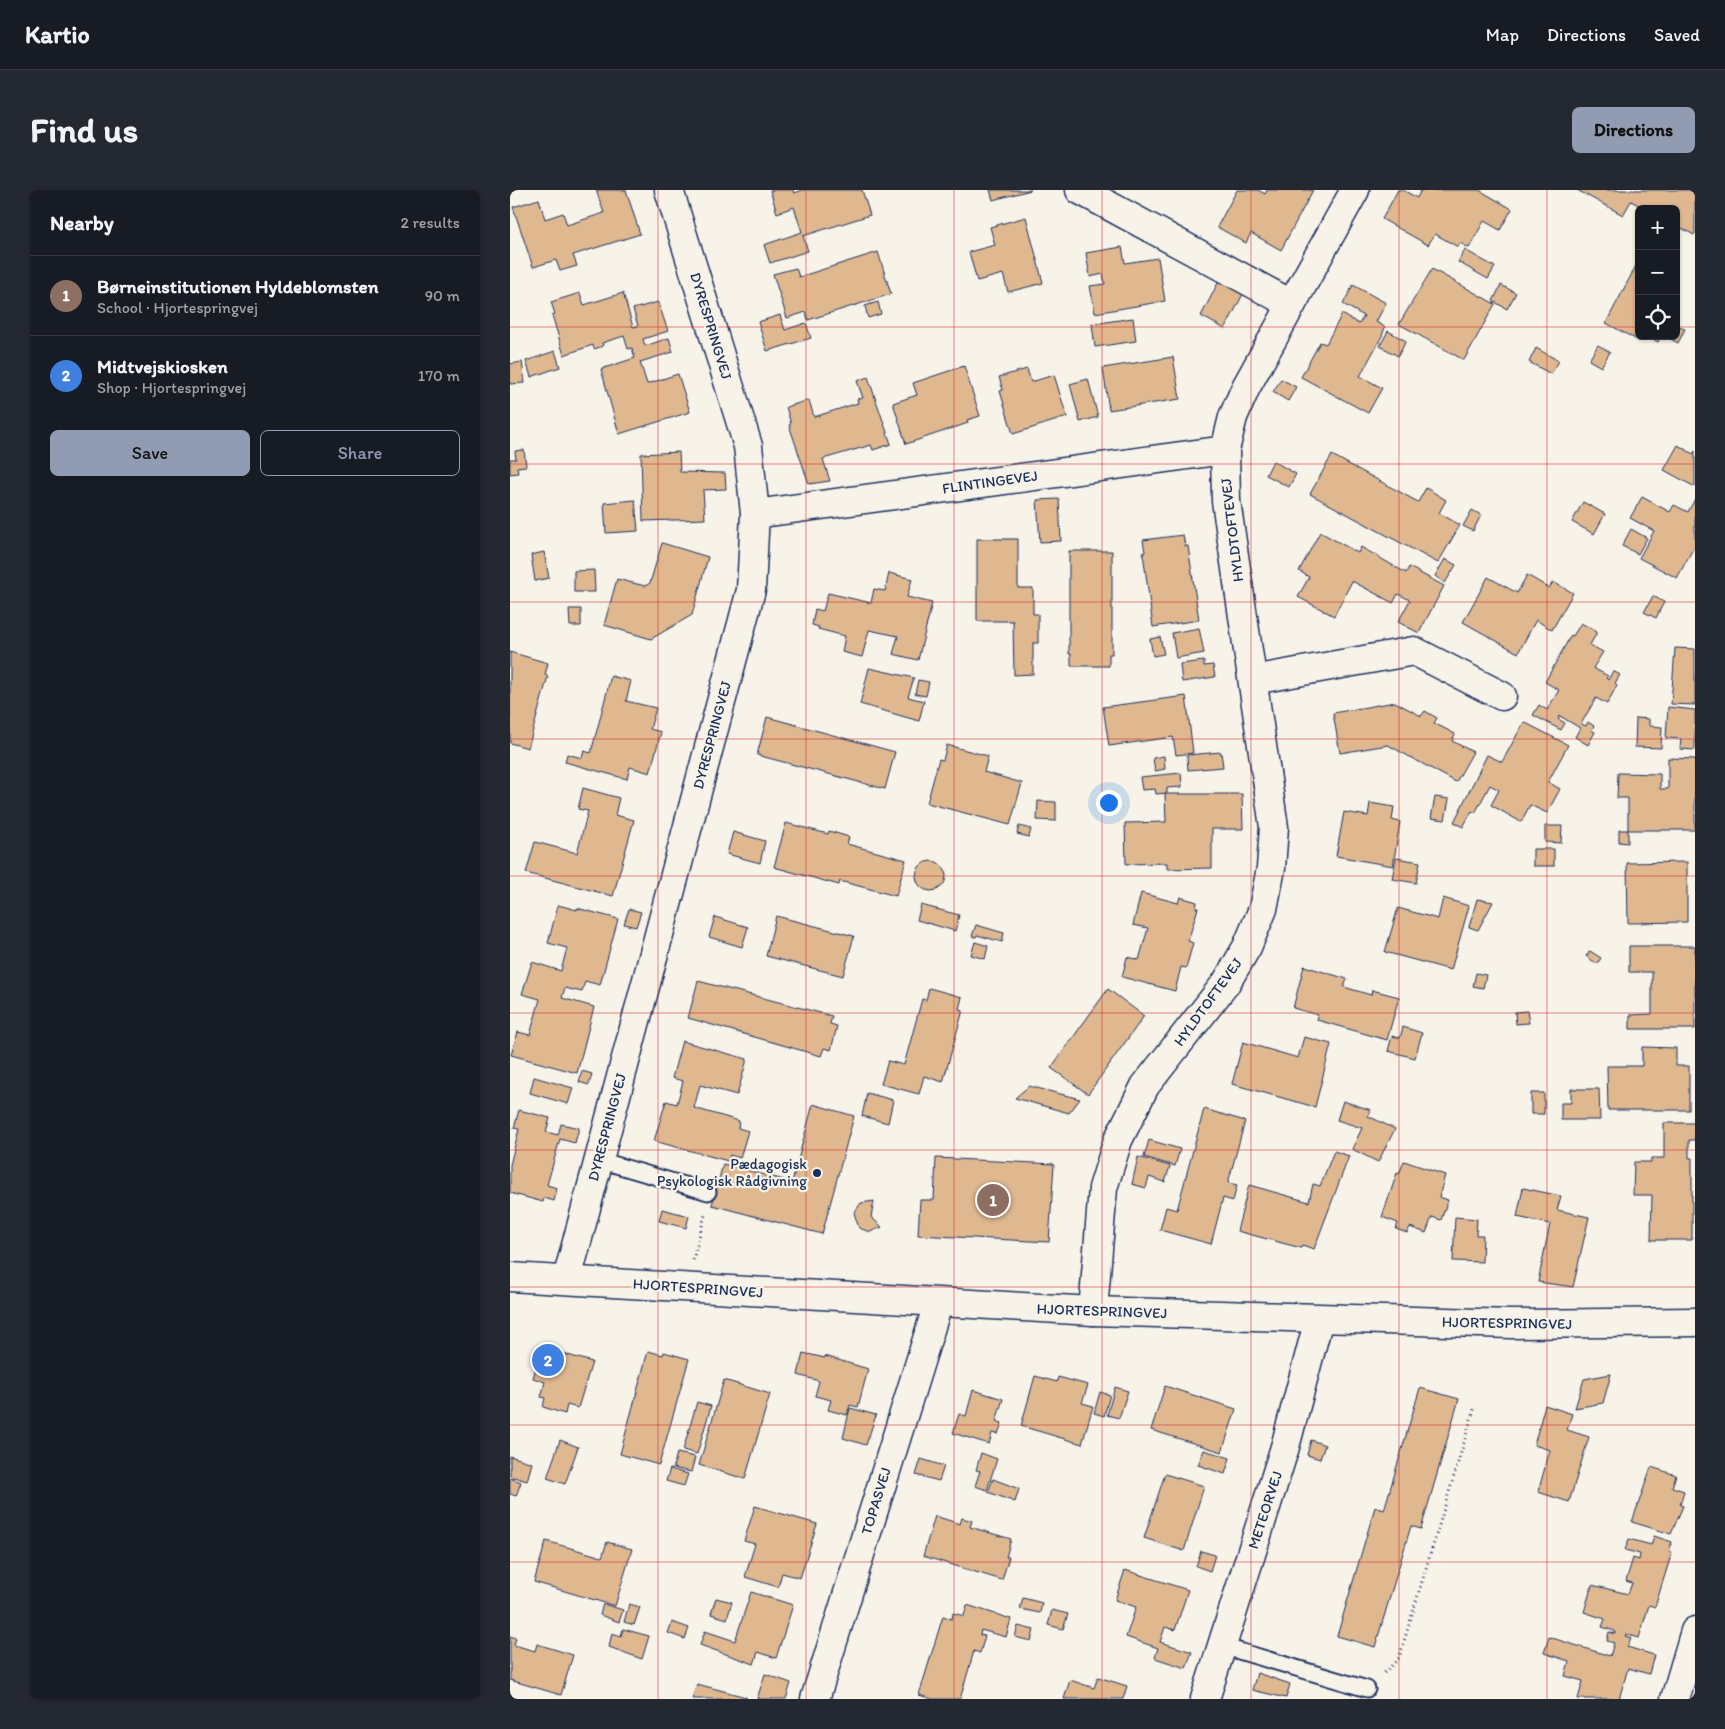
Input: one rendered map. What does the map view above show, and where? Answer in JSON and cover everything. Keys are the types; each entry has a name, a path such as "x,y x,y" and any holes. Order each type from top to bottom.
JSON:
{"street":[{"name":"DYRESPRINGVEJ","path":"567,1279 751,590 755,514 748,446 669,190"},
{"path":"1080,190 1291,304"},
{"name":"HYLDTOFTEVEJ","path":"1093,1311 1103,1188 1118,1140 1145,1086 1226,983 1247,948 1263,909 1272,868 1274,827 1226,501 1225,450 1234,417 1246,387 1355,190"},
{"name":"FLINTINGEVEJ","path":"755,514 1225,450"},
{"path":"1253,680 1414,651 1502,696"},
{"name":"HJORTESPRINGVEJ","path":"510,1277 567,1279 938,1304 1093,1311 1511,1324 1695,1322"},
{"name":"TOPASVEJ","path":"815,1699 938,1304"},
{"name":"METEORVEJ","path":"1206,1699 1284,1447 1319,1319"},
{"path":"1675,1699 1695,1631"}],"lane":[{"path":"598,1160 708,1192"},
{"path":"1222,1646 1367,1689"}],"path":[{"path":"685,1287 706,1210 708,1192"},
{"path":"1367,1689 1399,1658 1474,1406"}],"building":[{"path":"596,190 626,190 640,234 573,255 577,266 560,271 556,260 533,267 513,207 539,199 545,219 563,213 567,225 604,213"},
{"path":"770,190 793,190 794,193 803,190 862,190 870,215 803,236 808,251 770,263 764,245 802,232 794,207 777,213"},
{"path":"990,190 1031,190 993,200"},
{"path":"1237,190 1258,190 1265,194 1267,190 1313,190 1281,250 1251,233 1246,243 1217,227"},
{"path":"1398,190 1403,190 1417,198 1421,190 1479,190 1512,209 1500,230 1484,221 1469,248 1460,243 1458,247 1435,234 1428,245 1382,219"},
{"path":"1577,190 1695,190 1694,235 1680,227 1680,205 1638,205 1631,201 1623,215"},
{"path":"1026,217 1043,283 1008,292 1003,274 977,281 969,252 995,245 990,227"},
{"path":"1122,247 1125,263 1158,258 1165,301 1095,313 1090,286 1105,284 1103,274 1090,277 1086,253"},
{"path":"1465,250 1495,267 1488,279 1458,262"},
{"path":"878,252 891,294 808,320 806,312 787,318 773,274 796,268 799,277"},
{"path":"1635,268 1635,339 1606,323"},
{"path":"1432,269 1495,304 1464,360 1399,324"},
{"path":"1219,281 1243,294 1225,329 1201,316"},
{"path":"1353,285 1386,303 1376,322 1385,327 1382,336 1360,376 1382,388 1368,413 1301,377 1320,342 1326,344 1342,314 1359,324 1364,316 1343,304"},
{"path":"1501,285 1516,293 1507,309 1493,301"},
{"path":"580,293 584,305 623,293 633,327 638,326 633,309 658,302 668,331 643,339 645,346 669,338 673,352 640,362 647,384 678,374 690,412 619,434 601,369 635,358 632,348 628,349 624,336 602,343 603,346 594,349 593,345 564,355 552,315 555,314 551,302"},
{"path":"878,302 881,314 868,318 865,306"},
{"path":"780,315 785,330 806,323 811,338 767,351 758,322"},
{"path":"1133,318 1136,341 1095,347 1092,324"},
{"path":"1680,326 1685,329 1680,339"},
{"path":"1388,331 1406,341 1398,356 1380,346"},
{"path":"1598,345 1610,352 1601,367 1589,360"},
{"path":"1536,348 1559,361 1551,374 1529,362"},
{"path":"555,351 560,367 531,377 526,361"},
{"path":"1173,357 1180,399 1109,410 1103,368"},
{"path":"522,362 525,383 510,384 510,364"},
{"path":"964,366 980,416 967,420 968,423 906,444 893,403 917,395 913,383"},
{"path":"1027,369 1031,382 1054,375 1067,417 1013,434 1000,391 1003,390 999,377"},
{"path":"868,377 891,444 873,450 871,445 823,459 830,481 809,484 789,425 791,424 786,407 809,400 814,417 858,403 857,399 863,398 857,381"},
{"path":"1088,379 1098,417 1080,422 1070,384"},
{"path":"1281,379 1296,387 1288,401 1273,392"},
{"path":"1678,445 1693,454 1695,451 1695,487 1664,470"},
{"path":"524,450 526,466 517,467 518,473 510,474 510,459 516,459 515,451"},
{"path":"679,452 680,472 725,473 726,489 703,490 705,519 643,521 641,454"},
{"path":"1332,455 1418,502 1426,488 1446,500 1439,513 1460,525 1438,563 1310,494"},
{"path":"1273,461 1296,474 1289,487 1266,475"},
{"path":"1642,497 1670,512 1674,505 1688,512 1695,499 1695,545 1677,578 1639,558 1654,531 1630,518"},
{"path":"1059,499 1061,541 1040,542 1037,500"},
{"path":"635,500 638,531 606,533 604,503"},
{"path":"1583,502 1605,514 1594,534 1572,522"},
{"path":"1472,510 1481,515 1473,531 1463,526"},
{"path":"1631,529 1647,538 1638,554 1622,546"},
{"path":"1320,532 1358,553 1361,547 1406,573 1409,567 1444,586 1419,633 1398,622 1410,600 1398,594 1393,603 1352,581 1334,616 1298,597 1309,577 1299,571"},
{"path":"1183,535 1185,546 1188,546 1199,620 1153,627 1143,540"},
{"path":"977,539 1018,539 1018,588 1033,588 1033,614 1038,614 1038,643 1033,643 1033,674 1014,675 1013,621 977,621"},
{"path":"662,543 708,557 692,615 651,639 604,625 617,579 645,586 650,583"},
{"path":"1069,551 1112,551 1112,654 1109,654 1109,666 1071,666 1071,654 1069,654"},
{"path":"544,552 549,578 535,581 531,555"},
{"path":"1445,559 1456,565 1445,583 1435,576"},
{"path":"594,570 595,592 574,592 574,571"},
{"path":"889,573 912,579 907,597 932,603 918,660 893,654 898,636 869,630 862,657 842,652 845,636 818,629 819,627 812,625 815,609 823,611 828,593 871,603 874,589 885,591"},
{"path":"1527,575 1549,588 1553,582 1573,593 1552,630 1536,620 1518,653 1463,622 1488,577 1517,593"},
{"path":"1653,596 1664,602 1656,618 1644,612"},
{"path":"569,609 581,609 581,626 570,626"},
{"path":"1581,623 1597,632 1590,645 1603,652 1593,668 1608,676 1606,678 1608,680 1613,671 1620,675 1607,704 1596,698 1581,724 1586,726 1588,722 1594,726 1591,730 1595,732 1588,745 1575,737 1580,728 1560,716 1558,719 1565,723 1561,730 1533,715 1539,705 1547,710 1559,690 1545,682 1571,635 1573,636"},
{"path":"1199,628 1204,653 1176,658 1172,633"},
{"path":"1160,637 1164,654 1153,656 1150,639"},
{"path":"1675,648 1695,649 1695,705 1671,704"},
{"path":"510,652 548,663 545,675 548,676 528,748 510,743"},
{"path":"1204,661 1204,666 1213,665 1215,677 1182,682 1180,664"},
{"path":"869,668 914,678 908,697 924,701 919,721 860,704"},
{"path":"611,676 631,681 626,701 656,708 650,729 661,732 650,773 630,767 627,779 565,762 567,754 582,758 584,751 591,753"},
{"path":"918,680 929,682 926,696 915,694"},
{"path":"1186,696 1193,753 1176,755 1173,737 1109,746 1103,707"},
{"path":"1395,702 1421,716 1425,711 1437,718 1434,723 1455,734 1452,741 1473,752 1456,782 1388,745 1340,753 1333,713"},
{"path":"1668,707 1695,710 1695,750 1680,749 1681,739 1666,738"},
{"path":"767,717 895,752 885,789 757,755"},
{"path":"1636,718 1649,719 1649,726 1662,727 1661,748 1635,747"},
{"path":"1524,722 1568,745 1548,782 1560,789 1547,813 1530,805 1521,822 1491,805 1499,790 1490,785 1475,813 1472,811 1463,827 1454,822 1487,755 1502,762"},
{"path":"947,745 988,756 984,772 1022,783 1010,825 927,803 939,759 943,760"},
{"path":"1221,752 1223,767 1188,770 1187,755"},
{"path":"1164,756 1165,769 1155,771 1153,758"},
{"path":"1668,758 1695,759 1695,830 1628,830 1628,798 1617,798 1618,773 1660,774 1660,789 1668,789"},
{"path":"1181,773 1182,787 1167,788 1167,793 1156,794 1155,789 1142,790 1140,777"},
{"path":"583,788 619,798 615,815 634,820 613,896 526,873 535,842 577,853 588,811 578,809"},
{"path":"1165,794 1242,794 1243,829 1212,829 1212,868 1167,869 1167,863 1126,864 1125,823 1166,822"},
{"path":"1435,797 1449,799 1445,820 1431,818"},
{"path":"1038,801 1056,802 1056,821 1037,820"},
{"path":"1370,803 1394,807 1392,820 1400,822 1393,866 1336,856 1344,812 1368,816"},
{"path":"786,823 828,834 829,831 849,837 847,844 906,860 896,896 840,881 839,885 774,867"},
{"path":"1019,826 1031,829 1029,837 1017,834"},
{"path":"1545,826 1562,826 1561,843 1545,842"},
{"path":"1619,830 1628,830 1628,843 1619,842"},
{"path":"733,832 765,841 760,863 727,854"},
{"path":"1533,849 1554,849 1554,866 1533,866"},
{"path":"1396,858 1420,862 1416,883 1392,879"},
{"path":"931,861 942,865 946,876 942,887 931,891 920,887 916,876 920,865"},
{"path":"1687,862 1687,922 1628,923 1627,863"},
{"path":"1141,893 1178,903 1180,897 1197,902 1196,908 1198,908 1188,941 1193,943 1186,968 1181,967 1175,991 1122,977 1127,957 1139,960 1148,928 1133,925"},
{"path":"1443,898 1469,906 1451,970 1385,952 1398,908 1438,919"},
{"path":"1477,899 1493,902 1478,930 1469,927"},
{"path":"558,905 618,919 600,985 585,981 582,992 565,988 562,998 594,1007 577,1073 511,1055 518,1032 530,1035 540,999 522,994 532,962 561,971 567,948 548,943"},
{"path":"921,905 959,915 955,931 917,920"},
{"path":"629,909 641,912 636,927 624,924"},
{"path":"776,916 854,936 843,976 766,956"},
{"path":"715,917 748,927 742,947 709,937"},
{"path":"976,925 1004,933 1002,942 977,935 976,937 972,936"},
{"path":"975,942 988,946 985,959 971,955"},
{"path":"1629,946 1695,946 1695,1029 1630,1029 1630,1015 1652,1014 1652,972 1629,972"},
{"path":"1590,951 1601,958 1597,964 1586,956"},
{"path":"1304,966 1347,979 1344,987 1371,995 1372,990 1399,997 1387,1040 1317,1020 1318,1015 1293,1008"},
{"path":"1476,973 1486,975 1483,988 1473,986"},
{"path":"698,981 832,1016 830,1024 837,1026 831,1050 824,1048 821,1056 688,1018"},
{"path":"929,988 962,997 959,1009 963,1010 943,1082 924,1076 919,1094 881,1084 888,1061 904,1065 922,999 926,1000"},
{"path":"1108,989 1144,1016 1088,1094 1051,1068"},
{"path":"1527,1011 1529,1023 1516,1024 1515,1012"},
{"path":"1403,1027 1422,1033 1415,1058 1388,1051 1392,1036 1400,1038"},
{"path":"1304,1037 1331,1044 1315,1107 1232,1084 1243,1042 1298,1058"},
{"path":"682,1041 747,1059 737,1095 700,1085 694,1108 739,1121 738,1128 748,1131 740,1158 730,1155 728,1161 654,1141 666,1101 677,1104 683,1081 672,1078"},
{"path":"1642,1047 1676,1048 1676,1066 1689,1066 1689,1110 1608,1110 1607,1066 1642,1066"},
{"path":"582,1071 592,1074 589,1085 579,1082"},
{"path":"534,1077 573,1088 568,1104 530,1093"},
{"path":"1029,1086 1080,1099 1069,1113 1015,1098"},
{"path":"1571,1089 1599,1089 1600,1120 1561,1120 1561,1103 1571,1103"},
{"path":"867,1093 893,1100 888,1123 862,1116"},
{"path":"1531,1093 1544,1093 1544,1114 1531,1114"},
{"path":"1343,1101 1371,1110 1368,1116 1395,1129 1378,1162 1352,1149 1362,1128 1337,1120"},
{"name":"Pædagogisk Psykologisk Rådgivning","path":"813,1104 854,1116 822,1234 712,1205 723,1164 792,1182"},
{"path":"1204,1109 1245,1121 1228,1183 1237,1185 1233,1201 1223,1198 1211,1244 1160,1230 1166,1207 1177,1210"},
{"path":"519,1110 550,1118 546,1132 558,1135 561,1124 579,1128 575,1143 560,1139 547,1185 557,1188 554,1201 544,1198 543,1202 510,1193 510,1165 519,1129 514,1128"},
{"path":"1664,1123 1695,1123 1695,1140 1689,1140 1689,1158 1692,1158 1692,1240 1651,1240 1652,1195 1633,1195 1634,1162 1651,1162 1651,1158 1664,1158"},
{"path":"1149,1140 1180,1149 1175,1166 1144,1157"},
{"path":"1334,1151 1349,1156 1314,1249 1302,1245 1301,1248 1237,1231 1249,1185 1309,1202 1313,1184 1320,1186"},
{"path":"1138,1157 1170,1166 1165,1182 1149,1177 1146,1188 1132,1184"},
{"path":"936,1158 1054,1164 1049,1242 918,1235 920,1200 934,1200"},
{"path":"1404,1161 1445,1175 1439,1197 1448,1200 1441,1220 1432,1217 1426,1233 1410,1227 1407,1233 1396,1229 1398,1223 1382,1217 1397,1173 1399,1174"},
{"path":"1523,1188 1561,1196 1557,1210 1589,1217 1573,1287 1538,1282 1550,1224 1517,1217"},
{"path":"874,1201 871,1217 882,1227 870,1232 859,1228 854,1213 861,1203"},
{"path":"662,1209 689,1216 686,1228 659,1221"},
{"path":"1455,1217 1477,1219 1476,1235 1483,1235 1482,1262 1453,1261"},
{"path":"541,1350 554,1354 554,1351 592,1362 578,1408 567,1405 565,1414 543,1407 545,1398 541,1397 545,1382 533,1378"},
{"path":"648,1351 663,1355 664,1352 689,1359 659,1465 620,1454"},
{"path":"803,1353 825,1358 825,1356 868,1369 858,1407 850,1405 847,1415 828,1410 831,1400 815,1396 819,1381 798,1375"},
{"path":"1611,1374 1603,1403 1575,1408 1584,1379"},
{"path":"1035,1376 1057,1382 1058,1377 1088,1385 1082,1403 1093,1406 1082,1444 1021,1426"},
{"path":"724,1380 770,1394 745,1479 699,1465"},
{"path":"1165,1386 1236,1409 1222,1452 1151,1430"},
{"path":"1115,1387 1128,1391 1119,1418 1107,1415"},
{"path":"1420,1388 1459,1399 1421,1529 1411,1526 1375,1647 1337,1636 1375,1507 1384,1510"},
{"path":"973,1390 1003,1399 996,1421 1002,1423 998,1434 992,1433 989,1444 953,1433 959,1414 966,1416"},
{"path":"1100,1392 1110,1395 1104,1416 1094,1413"},
{"path":"697,1402 711,1406 697,1454 683,1450"},
{"path":"1545,1405 1572,1414 1567,1430 1589,1437 1569,1502 1538,1492 1550,1450 1534,1445"},
{"path":"850,1408 876,1415 866,1445 843,1438"},
{"path":"560,1440 578,1447 565,1484 547,1478"},
{"path":"1311,1440 1325,1445 1320,1459 1307,1455"},
{"path":"1204,1450 1230,1458 1225,1474 1198,1465"},
{"path":"677,1453 695,1457 691,1472 673,1468"},
{"path":"981,1453 997,1459 987,1490 975,1486 980,1471 976,1470"},
{"path":"510,1456 532,1463 527,1481 510,1476"},
{"path":"921,1459 944,1466 939,1481 916,1475"},
{"path":"1651,1467 1676,1475 1672,1487 1684,1491 1680,1505 1683,1506 1671,1534 1632,1522"},
{"path":"670,1469 688,1474 684,1486 666,1481"},
{"path":"1165,1474 1204,1486 1184,1551 1144,1538"},
{"path":"510,1478 521,1482 516,1496 510,1494"},
{"path":"993,1479 1019,1489 1015,1502 988,1492"},
{"path":"755,1506 817,1524 800,1578 782,1573 778,1587 745,1577 755,1544 744,1541"},
{"path":"935,1516 960,1524 962,1518 972,1521 970,1527 1011,1539 1006,1557 1009,1557 1002,1580 923,1556"},
{"path":"1654,1536 1672,1542 1669,1551 1672,1552 1655,1607 1649,1605 1639,1638 1626,1634 1625,1636 1631,1638 1627,1647 1654,1655 1649,1674 1628,1668 1619,1699 1578,1699 1583,1681 1565,1676 1569,1661 1544,1653 1549,1637 1610,1656 1614,1643 1607,1641 1609,1632 1615,1634 1615,1631 1602,1627 1605,1619 1584,1612 1592,1585 1628,1594 1632,1583 1626,1581 1633,1558 1639,1560 1640,1554 1625,1550 1629,1539 1651,1545"},
{"path":"546,1541 602,1557 607,1542 632,1549 615,1606 534,1582"},
{"path":"1201,1551 1215,1555 1210,1571 1196,1566"},
{"path":"1125,1570 1188,1590 1175,1630 1165,1627 1160,1642 1192,1652 1186,1668 1155,1658 1158,1648 1126,1637 1136,1607 1115,1600"},
{"path":"751,1592 793,1605 776,1658 758,1652 754,1664 700,1645 705,1631 735,1641"},
{"path":"716,1598 732,1602 727,1619 711,1614"},
{"path":"1023,1598 1042,1603 1040,1613 1020,1609"},
{"path":"603,1604 623,1610 619,1622 600,1615"},
{"path":"629,1604 640,1607 634,1625 624,1622"},
{"path":"967,1605 1011,1619 1006,1637 981,1630 980,1635 985,1636 980,1653 974,1651 960,1699 932,1699 919,1695 943,1616 952,1619 953,1613 964,1616"},
{"path":"1052,1610 1068,1614 1063,1629 1048,1625"},
{"path":"672,1622 689,1628 685,1639 668,1633"},
{"path":"1018,1626 1034,1630 1031,1641 1015,1637"},
{"path":"623,1629 649,1636 642,1659 609,1647 612,1633 621,1636"},
{"path":"510,1636 516,1638 514,1645 535,1651 537,1644 573,1655 561,1695 510,1680"},
{"path":"1257,1673 1290,1684 1286,1698 1252,1690"},
{"path":"765,1674 791,1683 786,1699 757,1699"},
{"path":"1098,1677 1127,1686 1123,1699 1064,1699 1070,1680 1094,1688"},
{"path":"697,1684 746,1697 746,1699 692,1699"}],"place":[{"name":"Pædagogisk Psykologisk Rådgivning","path":"817,1173"},
{"name":"Børneinstitutionen Hyldeblomsten","path":"993,1200"},
{"name":"Midtvejskiosken","path":"548,1360"}]}
